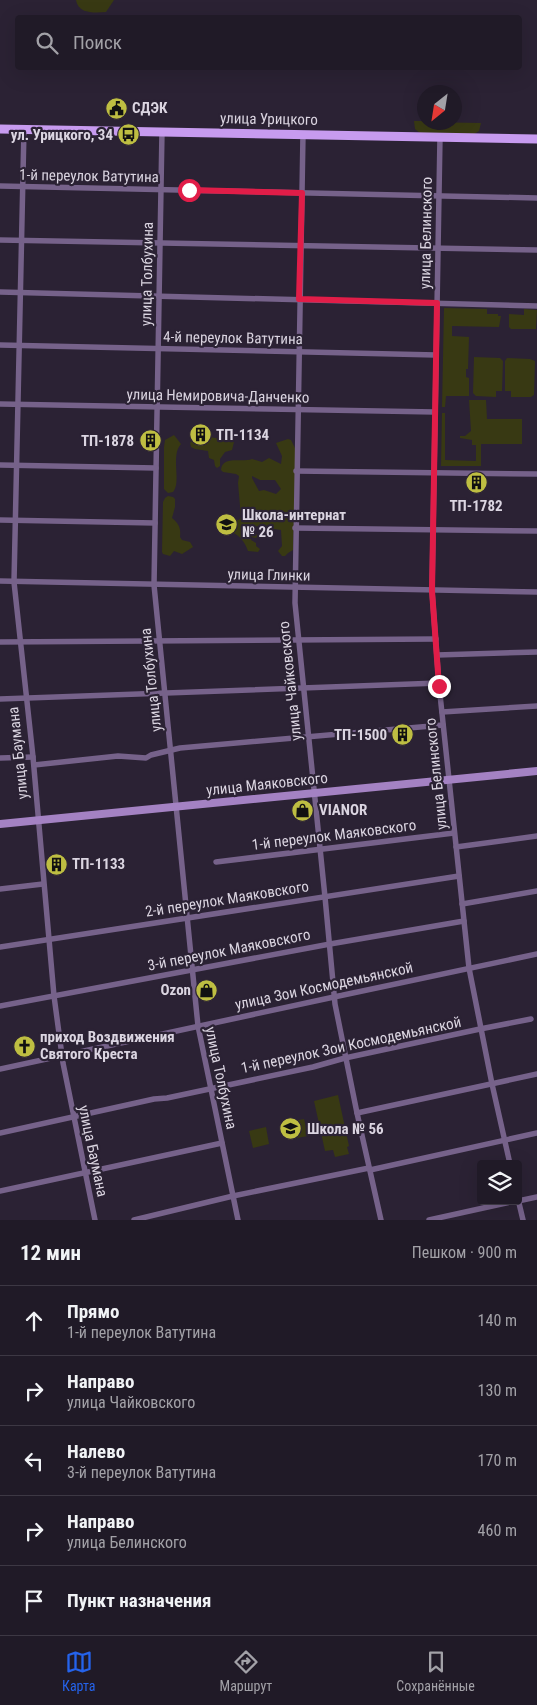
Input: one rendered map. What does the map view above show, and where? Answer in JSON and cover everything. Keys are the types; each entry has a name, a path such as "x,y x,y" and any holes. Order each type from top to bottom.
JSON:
{"main road":[{"name":"улица Урицкого","path":"0,129 537,139"}],"street":[{"name":"улица Баумана","path":"24,129 14,582 34,765 54,996 62,1055 95,1220"},
{"name":"улица Толбухина","path":"162,131 154,585 198,1026 238,1220"},
{"name":"улица Чайковского","path":"303,134 294,588 307,736 334,996 345,1058 381,1220"},
{"name":"улица Белинского","path":"440,136 432,591 443,726 468,968 509,1160"},
{"name":"1-й переулок Ватутина","path":"0,186 537,198"},
{"path":"0,240 537,250"},
{"path":"0,292 537,306"},
{"name":"4-й переулок Ватутина","path":"0,345 436,355"},
{"name":"улица Немировича-Данченко","path":"0,404 435,412"},
{"path":"0,465 156,468"},
{"path":"296,472 537,474"},
{"path":"0,520 155,523"},
{"path":"295,528 537,531"},
{"name":"улица Глинки","path":"0,581 537,592"},
{"path":"0,642 436,638"},
{"path":"437,655 537,652"},
{"path":"0,700 439,683"},
{"path":"442,712 537,706"},
{"path":"34,765 118,756 146,758 170,750 307,736 443,726"},
{"path":"0,758 33,757"},
{"name":"улица Маяковского","path":"0,824 537,771"},
{"name":"1-й переулок Маяковского","path":"216,862 454,833"},
{"path":"456,847 537,836"},
{"name":"2-й переулок Маяковского","path":"0,947 459,876"},
{"path":"0,889 44,884"},
{"path":"462,904 537,891"},
{"name":"3-й переулок Маяковского","path":"0,1006 330,944 464,921"},
{"name":"улица Зои Космодемьянской","path":"0,1070 334,996 537,954"},
{"name":"1-й переулок Зои Космодемьянской","path":"0,1133 531,1019"},
{"path":"357,1112 537,1074"},
{"path":"134,1220 233,1196 537,1133"},
{"path":"0,1191 222,1143"},
{"path":"522,1200 537,1198"},
{"path":"429,1220 496,1205"},
{"path":"519,1205 523,1220"}],"shaded area":[{"path":"76,0 114,0 106,12 97,13 83,10 77,5"},
{"path":"414,121 417,121 417,130 462,130 462,123 481,123 479,131 474,134 420,133 415,129"},
{"path":"444,308 487,309 487,314 498,314 498,316 501,316 499,327 452,326 452,336 469,337 466,377 469,378 469,396 446,396 445,407 442,407"},
{"path":"524,309 537,310 536,329 511,329 509,327 509,314 524,315"},
{"path":"474,357 500,358 503,361 502,391 496,391 496,397 476,396 473,393"},
{"path":"507,358 535,361 534,395 531,397 511,397 511,391 505,391 505,361"},
{"path":"469,400 486,400 487,419 522,419 522,444 481,444 481,466 441,466 442,413 445,413 445,460 476,461 476,445 472,445 472,440 460,438 460,436 465,436 471,431"},
{"path":"174,435 181,444 176,455 175,488 173,492 168,493 164,489 164,447 165,440"},
{"path":"195,437 202,439 210,437 232,438 234,442 232,450 225,452 220,459 220,466 217,468 214,460 209,458 208,451 191,447 190,443"},
{"path":"288,439 291,440 296,450 293,550 285,556 282,556 278,551 282,546 281,530 255,526 252,528 258,536 256,538 251,537 251,540 260,549 258,552 248,551 236,534 229,531 223,535 216,528 218,524 239,520 241,517 239,476 223,472 221,470 222,465 233,460 252,459 262,462 269,458 281,464 282,456 276,443","holes":["252,476 260,480 275,480 281,489 276,494 264,490 259,491"]},
{"path":"168,496 175,499 172,518 179,526 180,537 182,540 190,542 193,547 182,554 174,551 170,556 162,552 163,502"},
{"path":"338,1095 349,1154 335,1157 333,1150 325,1151 314,1101"},
{"path":"304,1119 308,1136 291,1139 288,1122"},
{"path":"266,1127 269,1144 253,1148 249,1131"}],"place":[{"name":"СДЭК","path":"116,108"},
{"name":"ул. Урицкого, 34","path":"129,135"},
{"name":"ТП-1134","path":"200,435"},
{"name":"ТП-1878","path":"150,441"},
{"name":"ТП-1782","path":"476,483"},
{"name":"Школа-интернат № 26","path":"226,524"},
{"name":"ТП-1500","path":"403,735"},
{"name":"VIANOR","path":"303,810"},
{"name":"ТП-1133","path":"56,864"},
{"name":"Ozon","path":"207,990"},
{"name":"приход Воздвижения Святого Креста","path":"24,1046"},
{"name":"Школа № 56","path":"291,1129"}],"route":[{"path":"189,190 302,193 299,299 437,303 432,591 439,686"}]}
